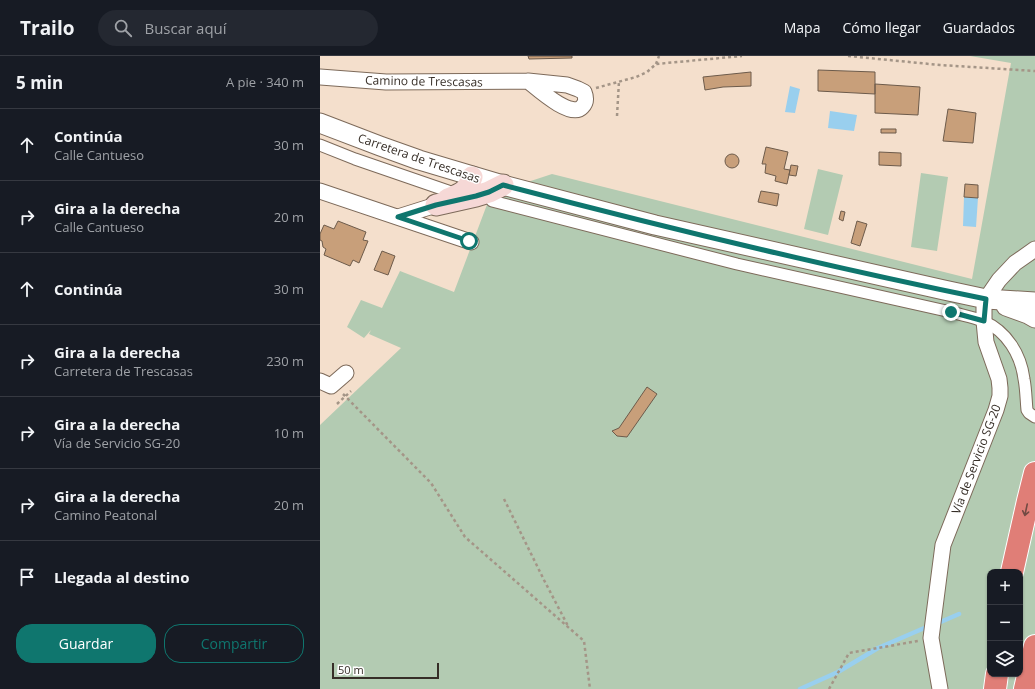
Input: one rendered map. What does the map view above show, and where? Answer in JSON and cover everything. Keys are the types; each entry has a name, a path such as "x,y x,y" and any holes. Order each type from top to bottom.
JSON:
{"highway":[{"path":"1013,569 1035,473"},
{"path":"1025,689 1035,646"},
{"path":"995,689 997,677"}],"main road":[{"path":"442,198 465,190 472,176"},
{"path":"442,198 476,196 489,192 497,193"}],"street":[{"name":"Camino de Trescasas","path":"320,77 386,82 528,81 567,85 578,88 584,92"},
{"path":"528,81 563,106 570,109 576,110 582,108 586,98 584,92"},
{"name":"Carretera de Trescasas","path":"320,122 419,160 472,176 497,193 691,233 986,299 1021,311 1035,318"},
{"path":"320,145 442,198"},
{"path":"320,191 471,242"},
{"path":"497,193 737,264 951,312 984,321 998,330 1008,340 1018,356 1025,380 1027,410 1035,417"},
{"path":"398,217 442,198"},
{"name":"Vía de Servicio SG-20","path":"940,689 931,638 943,545 996,410 1000,396 999,379 986,342 984,321 986,299 999,280 1015,263 1035,249"},
{"name":"Carretera de Trescasas","path":"986,299 1035,302"},
{"path":"327,383 346,373"}],"path":[{"path":"584,92 636,77 647,72 656,64 659,56"},
{"path":"656,64 742,56"},
{"path":"848,56 940,65 1035,71"},
{"path":"617,116 619,81"},
{"path":"327,383 345,396 431,483 465,537 584,641 590,689"},
{"path":"337,404 351,391"},
{"path":"504,500 569,628"},
{"path":"829,689 849,653 931,638"}],"green space":[{"path":"970,56 1035,56 1035,689 320,689 320,425 401,348 369,334 371,330 364,338 347,327 361,300 382,308 400,271 454,292 491,194 552,174 972,279 1011,63"},
{"path":"818,169 843,175 828,235 804,229"},
{"path":"921,173 948,177 937,251 911,247"}],"water":[{"path":"790,86 800,89 795,113 785,112"},
{"path":"830,111 857,115 854,131 828,128"},
{"path":"964,197 978,198 976,227 963,226"}],"building":[{"path":"528,56 572,56 572,58 529,59"},
{"path":"818,70 875,72 875,94 818,91"},
{"path":"751,72 751,86 723,87 705,90 703,77"},
{"path":"875,84 920,87 918,115 875,113"},
{"path":"948,109 976,113 973,143 943,141"},
{"path":"881,129 896,129 896,133 881,133"},
{"path":"766,147 788,152 784,169 790,170 787,184 775,181 776,176 765,173 766,164 762,164"},
{"path":"879,152 901,153 901,166 879,165"},
{"path":"729,154 735,154 739,158 739,164 735,168 729,168 725,164 725,158"},
{"path":"791,165 798,166 796,176 789,175"},
{"path":"965,184 978,185 978,198 964,197"},
{"path":"761,191 779,194 777,206 758,202"},
{"path":"841,211 845,212 843,221 839,219"},
{"path":"338,221 366,232 363,240 368,241 359,263 353,260 350,266 324,255 326,249 323,247 322,241 320,240 320,234 324,225 334,229"},
{"path":"857,221 867,224 860,246 851,243"},
{"path":"382,251 395,256 388,275 374,270"},
{"path":"647,387 657,394 627,437 617,436 612,431 619,428"}],"waterway":[{"path":"936,624 959,614"},
{"path":"800,689 838,672 878,648 929,626"}],"route":[{"path":"469,241 398,217 436,205 476,196 489,192 503,185 620,216 788,256 986,299 984,321 951,312"}]}
